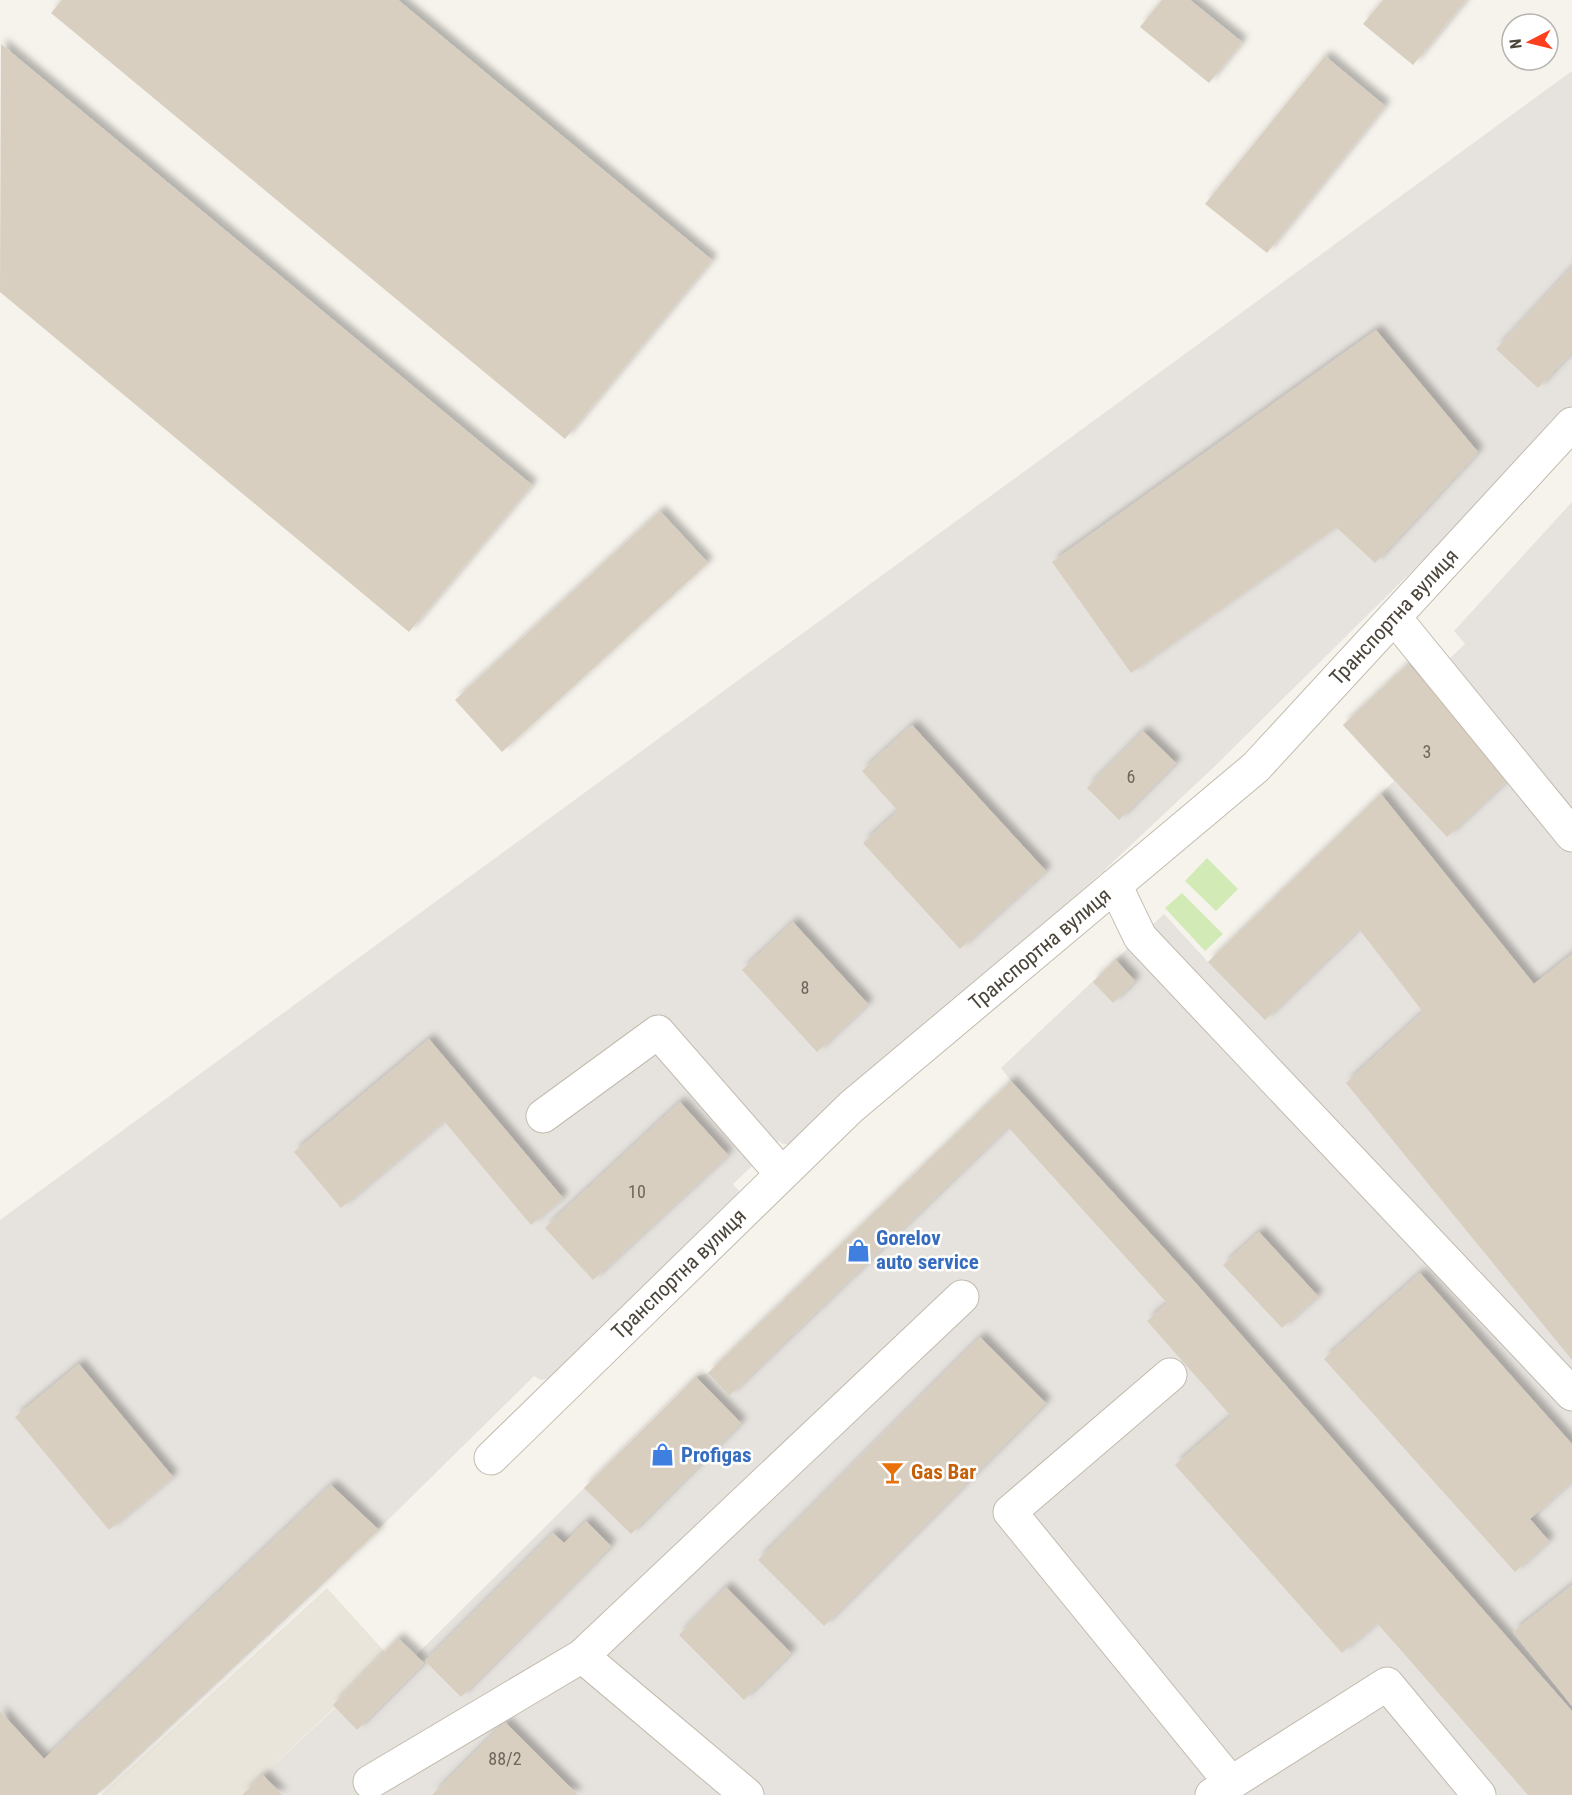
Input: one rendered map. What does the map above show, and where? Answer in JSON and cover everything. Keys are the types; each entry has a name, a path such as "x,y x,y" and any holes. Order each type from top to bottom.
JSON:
{"street":[{"name":"Транспортна вулиця","path":"491,1458 851,1107 1256,767 1572,424"},
{"path":"1394,617 1572,835"},
{"path":"1115,885 1140,937 1572,1394"},
{"path":"543,1116 658,1032 783,1174"},
{"path":"370,1782 582,1656 962,1297"},
{"path":"1170,1375 1010,1512 1221,1789 1387,1684 1479,1795"},
{"path":"582,1656 747,1795"}],"shaded area":[{"path":"1572,71 1572,408 1494,490 1214,767 1097,877 794,1144 783,1144 779,1141 769,1150 733,1184 744,1197 555,1378 541,1380 534,1376 324,1583 97,1795 0,1795 0,1220"},
{"path":"1572,502 1572,1795 242,1795 335,1708 333,1705 398,1638 416,1655 696,1377 708,1373 1011,1081 1001,1068 1164,914 1208,962 1394,781 1343,725 1408,664 1425,682 1465,644 1454,631"},
{"path":"327,1588 385,1652 333,1705 335,1707 242,1795 101,1795"}],"green space":[{"path":"1207,858 1238,889 1216,911 1185,881"},
{"path":"1182,893 1223,934 1205,951 1165,908"}],"building":[{"path":"62,0 398,0 712,260 565,439 51,13"},
{"path":"1162,0 1190,0 1242,42 1209,83 1140,27"},
{"path":"1383,0 1466,0 1413,65 1363,24"},
{"path":"1,44 532,485 409,632 0,292"},
{"path":"1325,56 1385,106 1267,253 1205,204"},
{"path":"1572,267 1572,352 1538,388 1496,349"},
{"path":"1376,330 1478,452 1375,563 1336,527 1131,673 1052,562"},
{"path":"660,511 708,563 502,752 455,700"},
{"path":"1408,664 1512,776 1447,837 1343,725"},
{"path":"912,725 1046,871 960,949 863,843 898,811 862,771"},
{"path":"1143,731 1176,763 1119,820 1087,788"},
{"path":"1381,794 1534,984 1572,954 1572,1360 1346,1083 1423,1012 1359,929 1265,1020 1208,962"},
{"path":"793,922 868,1004 817,1052 742,970"},
{"path":"1116,960 1135,981 1113,1003 1093,982"},
{"path":"429,1039 563,1198 531,1225 444,1121 341,1208 294,1152"},
{"path":"1011,1081 1193,1280 1572,1711 1572,1795 1528,1795 1377,1623 1342,1653 1175,1465 1231,1416 1147,1321 1167,1303 1008,1127 729,1396 708,1373"},
{"path":"680,1102 728,1155 593,1280 545,1228"},
{"path":"1259,1232 1318,1296 1282,1328 1223,1265"},
{"path":"1420,1273 1572,1444 1572,1481 1530,1519 1549,1541 1515,1572 1324,1359"},
{"path":"980,1337 1046,1403 824,1626 758,1560"},
{"path":"79,1364 173,1477 109,1530 15,1417"},
{"name":"Profigas","path":"696,1377 741,1423 631,1534 584,1488"},
{"path":"331,1485 379,1530 96,1795 0,1795 0,1711 44,1759"},
{"path":"586,1521 611,1546 461,1697 425,1661 553,1533 564,1543"},
{"path":"1572,1585 1572,1706 1513,1632"},
{"path":"726,1587 791,1653 744,1700 679,1635"},
{"path":"398,1638 424,1663 357,1730 333,1705"},
{"path":"505,1722 578,1795 432,1795"},
{"path":"263,1775 282,1795 242,1795"}],"place":[{"name":"Gorelov auto service","path":"858,1250"},
{"name":"Profigas","path":"663,1455"},
{"name":"Gas Bar","path":"893,1472"}]}
